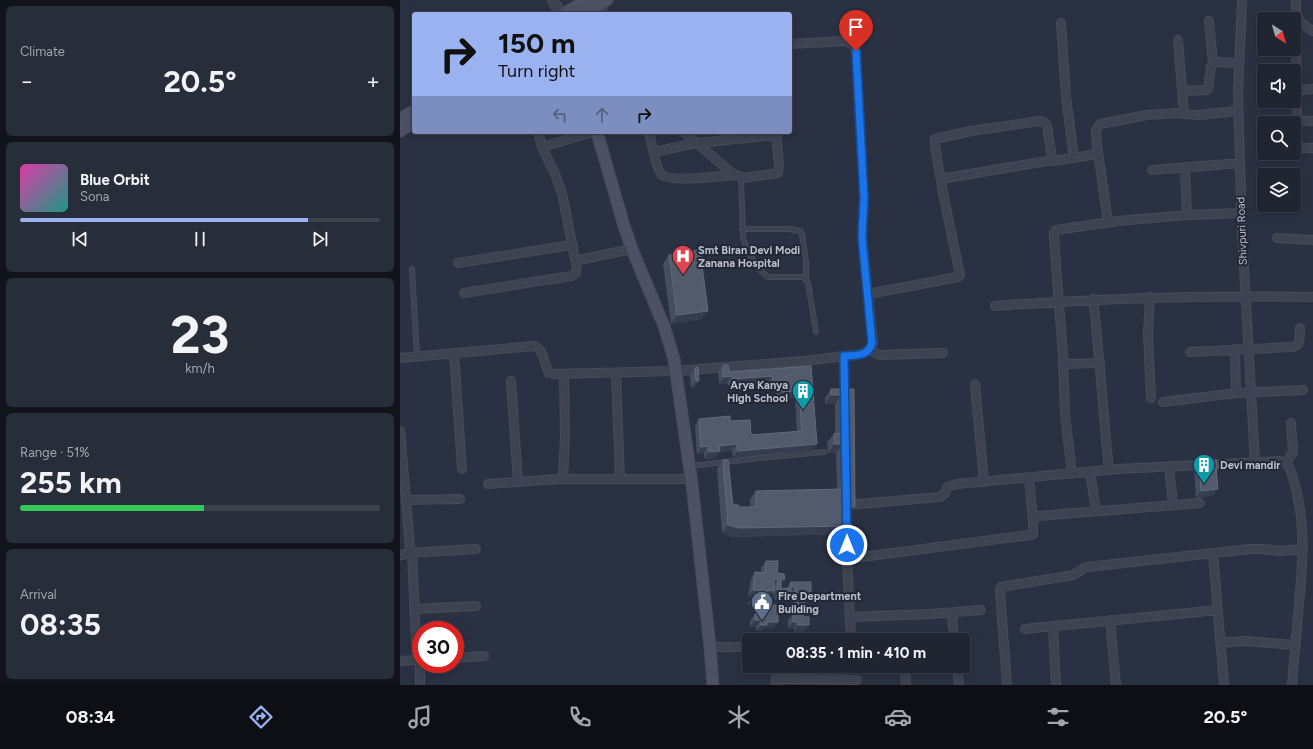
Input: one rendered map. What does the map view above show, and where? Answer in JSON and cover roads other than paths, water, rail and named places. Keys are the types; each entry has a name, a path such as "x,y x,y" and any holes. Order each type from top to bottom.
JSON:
{"main road":[{"path":"567,12 588,0"},
{"path":"589,12 604,6"},
{"path":"400,120 412,111"},
{"path":"400,131 412,123"},
{"path":"598,134 624,226 664,326 676,371 690,466 713,685"}],"street":[{"path":"553,0 559,12"},
{"name":"Shivpuri Road","path":"1242,0 1238,63 1238,111 1245,296 1252,392 1255,462"},
{"path":"1296,0 1295,9 1298,19 1301,24 1313,31"},
{"path":"1182,91 1207,90 1208,88 1213,63 1209,21"},
{"path":"1061,23 1066,97 1074,158"},
{"path":"1178,40 1184,114"},
{"path":"400,358 534,346 541,352 549,373 564,374 676,371 844,356 862,354 869,350 872,343 862,237 864,198 856,51 854,46 847,41 792,44"},
{"path":"1213,63 1238,63"},
{"path":"1301,90 1313,89"},
{"path":"1296,108 1298,120 1313,121"},
{"path":"1108,222 1096,130 1100,124 1147,115 1198,115 1238,111"},
{"path":"868,294 959,277 960,271 941,179 935,139 971,131 1040,121 1044,122 1047,126 1053,160"},
{"path":"464,293 571,276 576,273 576,260 571,245 562,193 542,147 539,134"},
{"path":"542,147 586,134"},
{"path":"650,134 660,173 666,178 698,178 778,173 780,165 776,134"},
{"path":"686,134 738,176"},
{"path":"654,152 696,143 768,134"},
{"path":"1301,148 1313,148"},
{"path":"941,179 1098,154"},
{"path":"1152,170 1240,163"},
{"path":"1185,167 1187,215"},
{"path":"1072,474 1065,414 1054,233 1056,230 1108,222 1187,215 1242,213"},
{"path":"1277,238 1313,240"},
{"path":"458,262 571,245"},
{"path":"576,260 632,249"},
{"path":"995,306 1059,301 1150,298 1245,296 1313,297"},
{"path":"1150,298 1148,334 1151,398"},
{"path":"1094,300 1109,470"},
{"path":"1190,352 1297,346 1299,344 1300,328"},
{"path":"1235,349 1236,393"},
{"path":"869,350 880,355 943,352"},
{"path":"454,353 462,469"},
{"path":"844,356 845,411"},
{"path":"1063,364 1100,363"},
{"path":"616,373 620,478"},
{"path":"563,479 565,435 564,374"},
{"path":"511,381 518,482"},
{"path":"975,384 984,482"},
{"path":"1163,402 1236,393 1303,390"},
{"path":"1286,463 1293,452 1291,423"},
{"path":"400,431 416,621"},
{"path":"851,633 847,559 847,501 940,497 945,493 946,487 949,486 1109,470 1280,461 1286,463 1290,468 1301,511 1303,549 1292,685"},
{"path":"1169,466 1173,504"},
{"path":"1090,472 1096,511"},
{"path":"847,559 1033,534 1029,478"},
{"path":"488,484 563,479 691,479"},
{"path":"406,500 460,499"},
{"path":"1033,520 1038,516 1200,503"},
{"path":"400,555 410,553 476,549"},
{"path":"1007,685 1000,591 1001,586 1073,575 1087,567 1250,549 1280,551 1303,549"},
{"path":"1213,554 1224,685"},
{"path":"415,609 476,606"},
{"path":"850,617 981,610"},
{"path":"1025,629 1218,610"},
{"path":"952,612 954,633"},
{"path":"1110,620 1116,685"},
{"path":"1053,626 1056,685"},
{"path":"1220,643 1244,641 1295,645"},
{"path":"710,647 742,647"},
{"path":"464,657 484,656"},
{"path":"400,661 412,660"},
{"path":"420,685 421,673"},
{"path":"905,673 906,685"},
{"path":"958,673 959,685"},
{"path":"776,682 857,680"}],"lane":[{"path":"738,176 743,237 748,252 759,269 765,275 771,277 801,277 806,280"},
{"path":"742,230 800,230 802,234 806,262 806,280 808,283 816,332"},
{"path":"412,269 417,356"},
{"path":"690,466 824,452"}],"place":[{"name":"Smt Biran Devi Modi Zanana Hospital","path":"683,276"},
{"name":"Arya Kanya High School","path":"803,410"},
{"name":"Devi mandir","path":"1204,484"},
{"name":"Fire Department Building","path":"762,622"}]}
